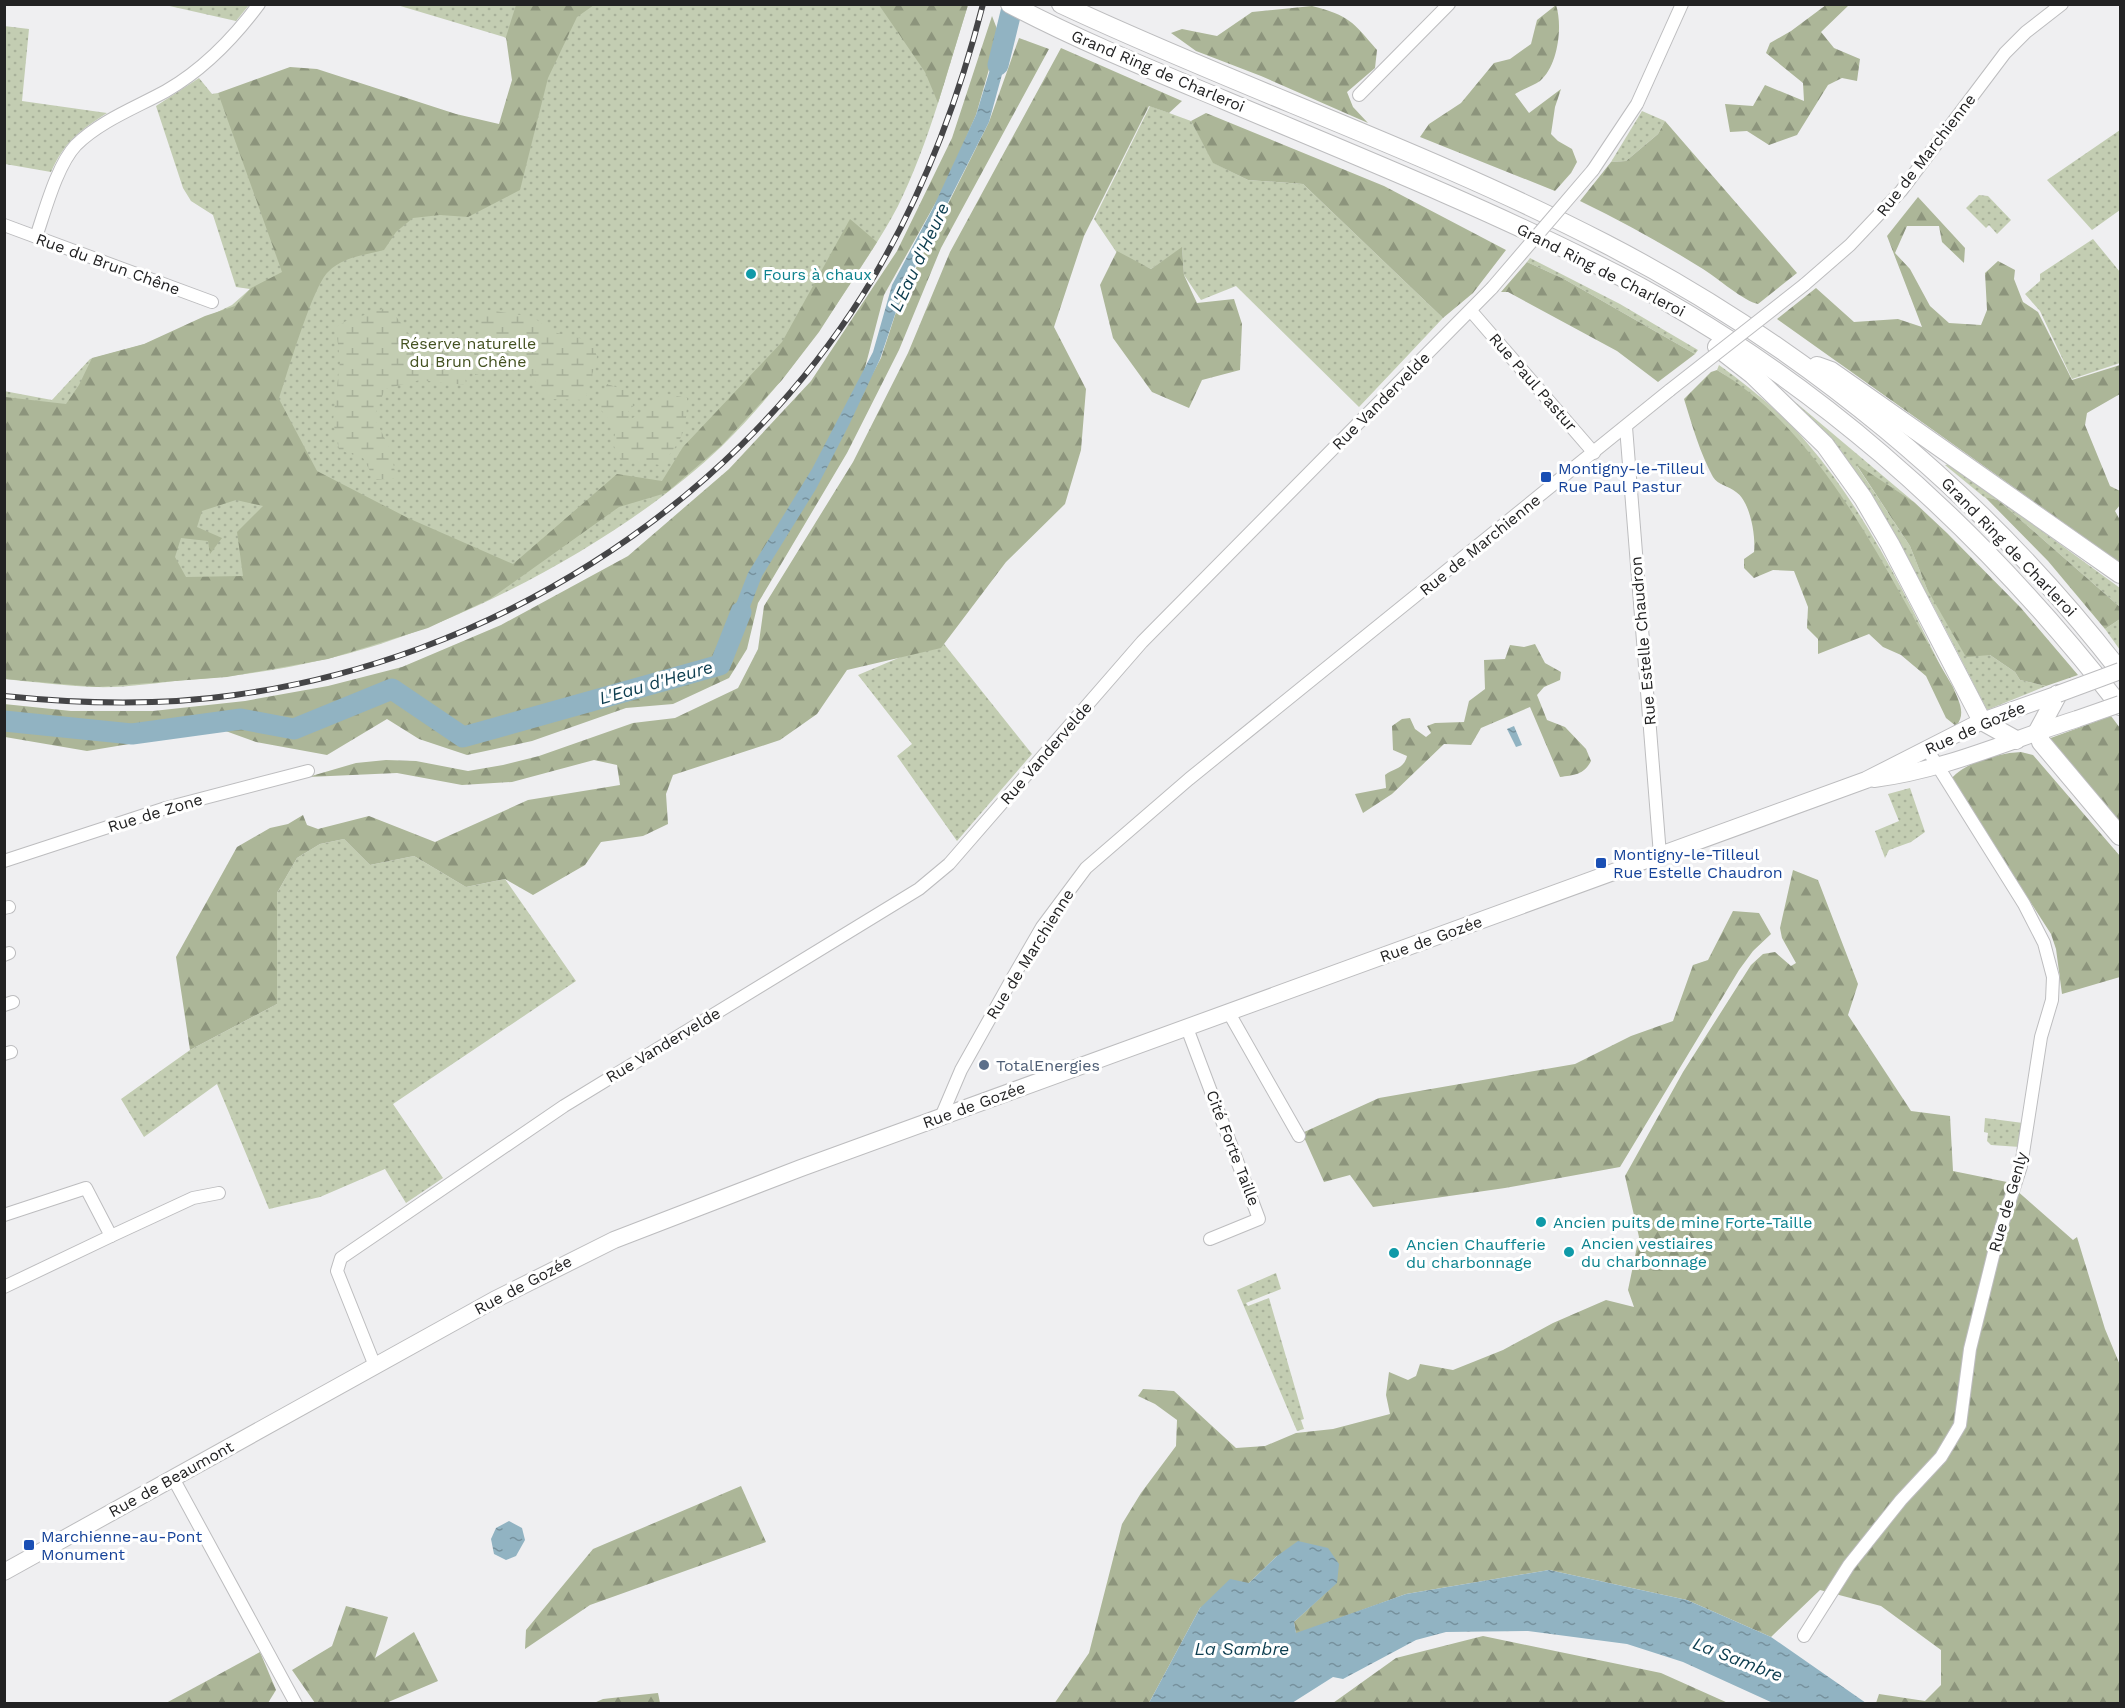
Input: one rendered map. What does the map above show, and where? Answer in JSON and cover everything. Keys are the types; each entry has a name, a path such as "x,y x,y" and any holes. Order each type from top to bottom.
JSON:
{"highway":[{"name":"Grand Ring de Charleroi","path":"1010,4 1113,54 1493,215 1594,263 1680,310 1779,375 1858,434 1932,498 2004,567 2067,638 2121,705"},
{"name":"Grand Ring de Charleroi","path":"1061,4 1269,96 1504,194 1605,243 1692,292 1795,359 1872,417 1947,482 2020,552 2121,671"},
{"path":"1680,310 1707,339 1753,375 1825,445 1863,498 1890,544 1982,721 2016,740"},
{"path":"1795,359 1831,371 2121,574"},
{"path":"2058,694 2038,732 2041,742 2121,836"}],"main road":[{"name":"Rue de Gozée","path":"306,1404 503,1295 614,1240 941,1117 1866,780 1982,721 2121,671"},
{"name":"Rue de Gozée","path":"1866,780 1909,774 1935,767 2121,705"},
{"name":"Rue de Beaumont","path":"4,1572 306,1404"}],"street":[{"path":"36,237 63,165 76,146 107,123 196,72 223,47 259,4"},
{"path":"1359,95 1449,4"},
{"name":"Rue Vandervelde","path":"375,1366 337,1271 341,1258 564,1106 919,889 949,864 1142,642 1230,550 1471,311 1593,170 1637,104 1682,4"},
{"name":"Rue de Marchienne","path":"941,1117 961,1070 1018,969 1066,892 1086,868 1189,779 1670,390 1804,285 1850,245 1901,191 2005,53 2026,32 2062,4"},
{"name":"Rue du Brun Chêne","path":"4,225 212,302"},
{"name":"Rue Paul Pastur","path":"1471,311 1594,453"},
{"name":"Rue Estelle Chaudron","path":"1626,427 1660,855"},
{"name":"Rue de Genly","path":"1804,1636 1850,1565 1900,1500 1941,1457 1960,1425 1970,1348 1996,1244 2021,1166 2041,1037 2052,1000 2053,977 2044,943 2024,904 1935,767 1927,749"},
{"name":"Rue de Zone","path":"4,861 166,808 308,771"},
{"path":"1229,1013 1299,1136"},
{"name":"Cité Forte Taille","path":"1187,1028 1259,1219 1210,1239"},
{"path":"4,1215 86,1188 111,1236"},
{"path":"4,1287 193,1198 219,1193"},
{"path":"173,1478 296,1704"}],"green space":[{"path":"165,5 249,5 236,21"},
{"name":"Réserve naturelle du Brun Chêne","path":"397,5 968,5 937,107 909,182 886,227 847,289 819,331 757,410 722,446 683,480 638,514 537,576 483,603 376,645 326,659 238,675 118,687 72,686 5,679 4,391 52,400 90,359 145,344 205,318 232,305 250,289 236,287 213,215 191,201 183,188 156,106 199,78 212,94 218,93 220,97 502,127 530,55 504,37"},
{"path":"516,5 594,5 577,17 548,78 520,190 468,217 440,215 413,218 396,232 384,250 340,263 322,280 301,331 279,399 317,471 408,518 513,564 617,474 662,481 683,447 782,342 850,219 877,242 819,332 782,380 721,446 666,493 619,507 490,599 428,628 328,659 227,677 97,687 5,679 5,397 66,404 79,385 92,358 144,344 205,316 235,306 251,288 282,272 218,93 290,67 317,69 456,114 499,124 512,80 506,37","holes":["236,500 263,506 237,532 243,576 186,577 175,557 181,538 208,541 210,554 222,538 197,527 202,511"]},
{"path":"879,5 968,5 938,103 925,72"},
{"path":"1556,5 1559,34 1551,66 1540,81 1515,94 1529,113 1561,89 1555,107 1551,134 1572,149 1577,162 1571,173 1555,191 1420,137 1429,124 1461,103 1494,63 1510,59 1531,44 1537,20"},
{"path":"1826,5 1849,5 1821,32 1834,48 1860,59 1857,81 1842,78 1828,85 1797,135 1769,145 1747,131 1730,132 1725,104 1753,106 1765,85 1804,101 1803,83 1766,53 1770,43 1791,31"},
{"path":"1312,6 1335,13 1349,21 1377,50 1375,68 1347,92 1353,107 1368,123 1261,76 1196,51 1171,33 1182,29 1217,36 1252,12"},
{"path":"992,16 999,34 976,115 945,186 884,295 855,406 881,358 900,300 989,122 1019,38 1049,49 941,248 899,350 847,453 758,603 747,649 729,678 673,704 626,708 532,741 467,755 419,739 387,719 327,755 256,742 220,729 87,751 5,737 4,704 71,711 153,711 245,701 328,686 402,667 501,625 628,556 729,469 811,381 897,251 952,138"},
{"path":"4,26 29,29 22,101 107,113 88,125 67,144 51,172 5,164"},
{"path":"1061,48 1182,101 1169,113 1149,106 1084,236 1054,327 1086,389 1081,450 1065,504 1006,562 941,648 847,670 817,714 780,740 673,775 666,794 668,824 643,836 601,842 585,865 533,895 505,879 466,887 414,856 370,865 344,839 320,844 297,858 277,893 277,1004 190,1050 176,957 237,847 270,828 288,824 303,815 307,825 318,829 369,816 435,842 528,800 620,785 617,765 594,760 512,782 462,785 397,773 308,777 356,763 386,760 416,761 468,771 503,765 539,756 633,723 675,718 738,688 758,649 764,606 853,462 908,353 950,252"},
{"path":"1150,106 1191,121 1214,163 1248,180 1303,184 1443,318 1359,407 1236,286 1201,300 1184,275 1182,248 1151,269 1117,253 1094,219"},
{"path":"1642,111 1665,121 1658,134 1626,161 1611,162"},
{"path":"1206,113 1384,186 1506,250 1473,293 1443,318 1303,184 1248,180 1213,163 1191,121"},
{"path":"1665,121 1797,273 1758,304 1746,299 1703,269 1658,242 1580,201 1611,162 1626,161 1658,134"},
{"path":"2120,130 2120,210 2092,230 2047,180"},
{"path":"1979,195 1988,196 2011,220 1997,234 1989,225 1986,228 1966,208"},
{"path":"1918,197 1965,248 1964,263 1942,242 1939,226 1907,226 1895,253 1910,269 1930,306 1949,323 1981,325 1987,310 1985,273 1998,261 2015,270 2014,279 2023,302 2038,312 2072,380 2120,365 2120,394 2087,413 2085,425 2110,486 2120,491 2120,505 2115,511 2120,520 2120,563 1777,319 1816,288 1854,322 1898,319 1922,327 1887,236"},
{"path":"2093,239 2120,272 2120,363 2072,379 2040,311 2025,294 2040,281 2040,274"},
{"path":"1182,247 1184,275 1197,303 1234,299 1242,324 1240,370 1202,380 1189,408 1152,392 1113,338 1100,285 1117,251 1151,269"},
{"path":"1530,258 1620,304 1698,350 1695,354 1564,279 1527,262"},
{"path":"1527,262 1564,279 1695,354 1658,382 1617,351 1508,292 1501,292"},
{"path":"389,307 412,338 462,333 466,385 420,380 385,389 374,417 391,451 396,478 375,480 363,458 339,450 333,421 340,362 336,327 346,321"},
{"path":"482,309 533,317 553,332 592,341 597,357 585,400 547,399 529,372 509,367 475,375 474,350"},
{"path":"1719,365 1777,412 1829,470 1883,554 1944,673 1865,535 1820,469 1767,410 1717,370"},
{"path":"1717,370 1756,398 1792,432 1824,471 1853,513 1953,687 1961,711 1956,726 1946,718 1926,676 1901,655 1883,647 1869,634 1818,654 1818,639 1807,628 1808,607 1794,571 1773,570 1754,578 1744,568 1744,559 1754,552 1753,528 1748,511 1741,497 1713,477 1700,449 1684,399 1711,372"},
{"path":"607,384 631,392 633,406 628,412 631,419 653,406 661,393 687,398 686,419 682,435 661,465 621,461 613,444 616,429 598,406"},
{"path":"1794,401 1914,502 1857,466 1910,546 1927,589 1990,655 2015,672 2020,680 2046,686 1987,710 1902,549 1870,497"},
{"path":"1856,464 1914,502 1947,533 2021,608 2078,675 2046,686 2020,680 2015,672 1990,655 1966,657 1927,589 1910,546"},
{"path":"1950,464 2120,588 2120,607 1998,500 1984,497 1945,465"},
{"path":"1985,497 1998,500 2120,607 2120,619 2105,629 2048,561"},
{"path":"2120,619 2120,650 2105,629"},
{"path":"941,640 1032,754 957,841 897,756 912,744 858,675"},
{"path":"1535,644 1545,663 1561,672 1560,680 1544,687 1537,695 1547,720 1565,727 1586,749 1591,761 1585,769 1578,774 1560,777 1530,707 1481,728 1471,745 1444,744 1392,794 1363,813 1355,794 1386,788 1385,775 1401,766 1406,760 1407,756 1393,750 1392,726 1402,719 1410,718 1415,729 1426,737 1431,733 1427,726 1435,723 1464,722 1469,701 1485,689 1484,660 1505,659 1510,645 1524,647"},
{"path":"2111,716 2120,728 2120,826 2048,739"},
{"path":"2021,752 2033,755 2120,856 2120,977 2062,994 2056,949 2051,934 1951,779 1974,763 2003,754"},
{"path":"1910,788 1925,832 1911,842 1889,850 1885,858 1875,831 1899,821 1888,794"},
{"path":"344,839 370,865 414,856 466,887 505,879 576,981 393,1104 443,1178 406,1203 385,1169 320,1197 269,1209 217,1084 144,1137 121,1099 190,1050 277,1004 277,893 297,858 320,844"},
{"path":"1793,870 1818,880 1858,984 1848,1015 1911,1111 1950,1116 1953,1171 2007,1182 2073,1240 2077,1237 2105,1329 2120,1365 2120,1703 1876,1703 1879,1694 1925,1701 1941,1685 1941,1650 1881,1606 1820,1590 1771,1637 1687,1600 1549,1570 1406,1594 1296,1634 1294,1622 1336,1583 1277,1556 1249,1583 1200,1608 1149,1703 1054,1704 1089,1653 1122,1524 1141,1493 1176,1446 1177,1420 1155,1404 1138,1396 1143,1389 1174,1391 1236,1448 1265,1446 1296,1433 1333,1429 1390,1414 1386,1395 1389,1372 1408,1380 1416,1376 1420,1364 1453,1370 1503,1350 1553,1323 1606,1300 1634,1307 1628,1290 1639,1237 1625,1176 1683,1072 1751,965 1763,954 1775,952 1791,966 1796,963 1782,938 1780,928"},
{"path":"1733,911 1759,913 1771,934 1753,951 1739,970 1620,1167 1505,1188 1373,1207 1350,1175 1324,1182 1302,1133 1379,1098 1575,1064 1631,1036 1673,1021 1693,965 1708,960"},
{"path":"1985,1118 2023,1123 2020,1147 1991,1145 1987,1141 1988,1133 1984,1132"},
{"path":"1276,1273 1281,1289 1246,1303 1248,1306 1269,1298 1304,1419 1301,1420 1304,1429 1297,1431 1237,1290"},
{"path":"741,1486 766,1542 590,1605 525,1649 526,1630 593,1549"},
{"path":"346,1606 388,1617 375,1658 414,1632 438,1681 386,1703 315,1703 292,1670 332,1646"},
{"path":"1483,1636 1661,1673 1728,1703 1333,1703 1396,1658"},
{"path":"260,1652 276,1690 268,1703 166,1703"},
{"path":"658,1693 660,1703 594,1703 603,1699"}],"water":[{"path":"1000,37 1012,38 989,122 903,291 880,359 816,489 762,576 738,638 724,635 748,573 812,469 873,352 892,285 933,208 976,115"},
{"path":"1514,726 1522,745 1516,747 1507,729"},
{"path":"509,1521 522,1528 525,1540 516,1556 506,1560 494,1554 491,1539 496,1528"},
{"name":"La Sambre","path":"1298,1541 1328,1548 1339,1564 1337,1583 1294,1622 1296,1633 1406,1594 1549,1570 1687,1600 1771,1637 1866,1703 1773,1703 1683,1662 1627,1644 1528,1631 1446,1632 1416,1640 1343,1679 1333,1677 1292,1703 1149,1703 1200,1608 1230,1579 1249,1583 1277,1556"}],"waterway":[{"name":"L'Eau d'Heure","path":"998,65 1013,4"},
{"name":"L'Eau d'Heure","path":"4,721 132,734 241,719 294,729 392,689 463,737 720,665 741,612"}],"railway":[{"path":"4,696 91,702 178,701 235,695 329,677 420,648 508,610 592,563 670,508 742,445 806,374 862,296 901,227 934,155 961,80 983,4"}],"place":[{"name":"Fours à chaux","path":"751,274"},
{"name":"Montigny-le-Tilleul Rue Paul Pastur","path":"1546,477"},
{"name":"Montigny-le-Tilleul Rue Estelle Chaudron","path":"1601,863"},
{"name":"TotalEnergies","path":"984,1065"},
{"name":"Ancien puits de mine Forte-Taille","path":"1541,1222"},
{"name":"Ancien vestiaires du charbonnage","path":"1569,1252"},
{"name":"Ancien Chaufferie du charbonnage","path":"1394,1253"},
{"name":"Marchienne-au-Pont Monument","path":"29,1545"}]}
